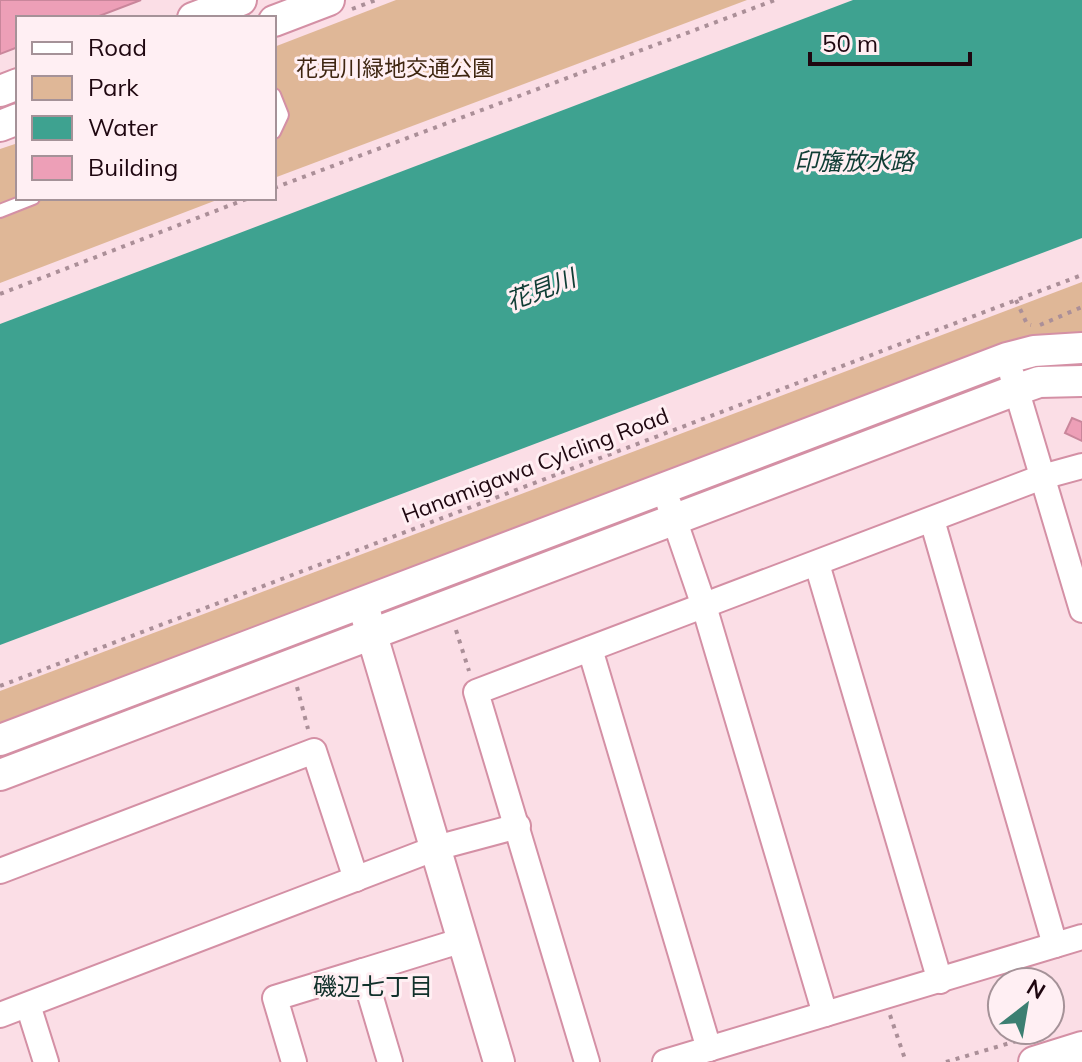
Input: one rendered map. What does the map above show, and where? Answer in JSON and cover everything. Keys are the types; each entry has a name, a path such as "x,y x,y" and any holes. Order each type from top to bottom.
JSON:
{"street":[{"path":"276,20 329,0"},
{"path":"0,740 1007,358 1034,351 1082,348"},
{"path":"1007,358 1082,610"},
{"path":"0,775 1016,390 1039,382 1082,381"},
{"path":"587,1062 476,692 1042,477 1082,466"},
{"path":"664,490 704,606 825,1014"},
{"path":"932,520 1055,945"},
{"path":"817,564 940,981"},
{"path":"362,601 499,1062"},
{"path":"590,649 709,1049"},
{"path":"0,871 314,751 356,879"},
{"path":"0,1015 436,848 518,826"},
{"path":"665,1062 1082,937"},
{"path":"294,1062 275,998 463,940"},
{"path":"363,971 390,1062"},
{"path":"28,1005 46,1062"},
{"path":"1028,1051 1082,1047"}],"lane":[{"path":"276,100 282,115 276,128"},
{"path":"0,211 28,200"}],"path":[{"path":"276,187 775,0"},
{"path":"0,294 244,200"},
{"name":"Hanamigawa Cylcling Road","path":"0,686 1082,275"},
{"path":"1016,300 1027,324 1037,326 1082,307"},
{"path":"454,625 476,692"},
{"path":"295,682 314,751"},
{"path":"884,998 906,1062"},
{"path":"946,1062 1028,1051"}],"green space":[{"name":"花見川緑地交通公園","path":"396,0 747,0 276,177 276,46"},
{"path":"16,144 16,200 217,200 0,283 0,149"},
{"path":"1082,282 1082,338 0,729 0,691"},
{"path":"979,383 984,387 702,493 704,488"},
{"path":"331,629 335,638 0,766 0,756"}],"water":[{"name":"印旛放水路","path":"853,0 1082,0 1082,238 0,645 0,324"}],"building":[{"path":"0,0 141,0 99,16 16,16 16,48 0,54"},
{"path":"1072,418 1082,422 1082,441 1065,433"}],"district":[{"name":"磯辺七丁目","path":"373,987"}],"water label":[{"name":"花見川","path":"541,290"}]}
